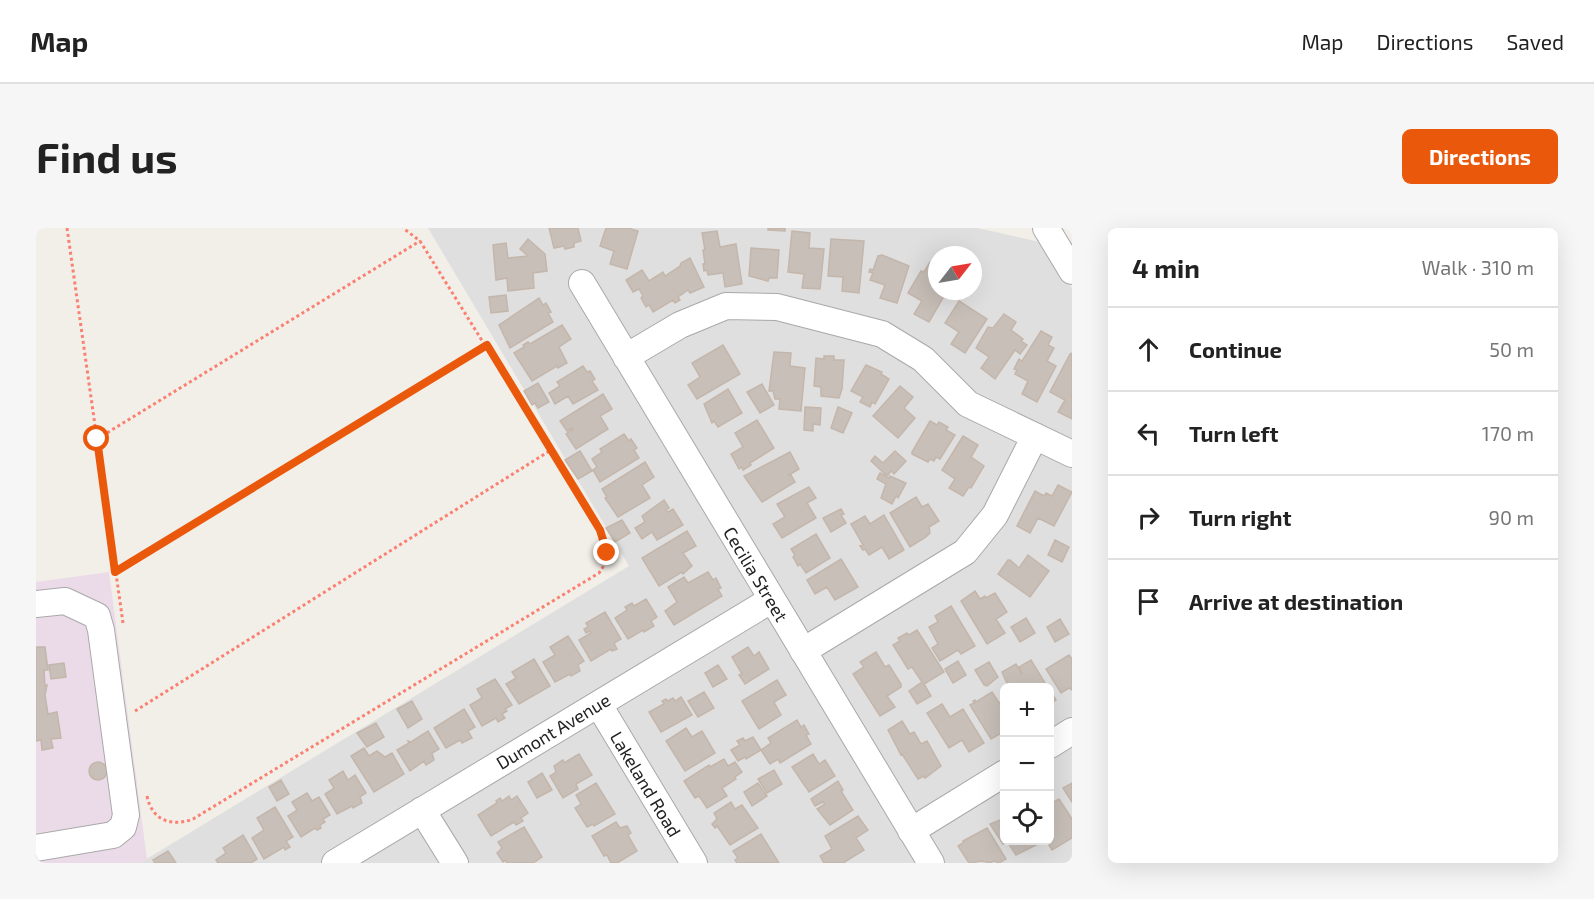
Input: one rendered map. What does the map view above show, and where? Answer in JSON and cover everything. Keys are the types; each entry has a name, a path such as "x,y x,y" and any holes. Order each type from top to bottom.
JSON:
{"street":[{"path":"1046,228 1072,271"},
{"name":"Cecilia Street","path":"582,284 931,863"},
{"path":"626,357 680,325 726,306 777,307 882,334 923,359 968,404 1072,454"},
{"path":"802,651 965,552 995,515 1035,436"},
{"path":"36,604 64,600 97,616 101,630 126,815 123,827 113,835 36,848"},
{"name":"Dumont Avenue","path":"335,863 771,600"},
{"name":"Lakeland Road","path":"598,705 694,863"},
{"path":"1054,742 1072,731"},
{"path":"911,831 1000,776"},
{"path":"422,810 455,863"}],"path":[{"path":"67,228 123,630"},
{"path":"146,789 147,800 153,811 162,819 177,824 193,819 599,573 606,560 603,537 551,450 420,241 404,228"},
{"path":"97,439 420,241"},
{"path":"115,572 487,345"},
{"path":"136,722 135,711 551,450"}],"shaded area":[{"path":"428,228 977,228 1040,242 1072,288 1072,863 140,863 629,566"},
{"path":"109,572 147,859 140,863 36,863 36,582"}],"building":[{"path":"549,228 578,228 581,241 574,243 574,247 554,248"},
{"path":"606,228 628,228 638,231 627,269 610,264 614,251 600,246"},
{"path":"768,228 785,228 785,231 768,230"},
{"path":"717,231 720,247 736,244 742,284 725,287 723,273 708,275 707,270 704,271 703,250 705,250 702,233"},
{"path":"792,231 810,233 809,248 824,249 820,289 802,288 804,274 788,272"},
{"path":"528,239 545,254 547,271 533,273 534,288 508,291 507,278 496,280 493,245 506,243 508,258 528,256 520,249"},
{"path":"831,239 864,241 859,293 842,291 843,277 828,276"},
{"path":"751,248 779,250 777,278 769,278 768,281 749,276"},
{"path":"882,255 909,266 897,303 880,298 885,285 870,280 873,273 869,272 870,269 873,270 878,256"},
{"path":"690,258 704,287 690,293 688,290 678,297 680,300 675,303 673,300 653,312 649,305 646,307 639,289 633,292 626,280 642,270 649,281 663,272 665,276"},
{"path":"928,265 928,300 942,300 929,322 914,314 922,301 908,293 921,271 924,272"},
{"path":"506,295 508,311 491,313 489,297"},
{"path":"539,298 543,305 546,303 553,322 510,348 499,325"},
{"path":"959,301 987,319 965,353 951,344 959,332 945,323"},
{"path":"1004,314 1016,322 1011,330 1027,345 1020,354 1015,350 995,379 981,368 989,357 976,348 988,327 993,328"},
{"path":"562,325 571,339 559,347 567,363 558,368 557,366 532,381 514,353 528,342 530,344"},
{"path":"1041,331 1052,337 1048,345 1054,348 1047,361 1056,366 1037,402 1022,394 1028,381 1015,374 1017,370 1014,369 1019,359 1022,361"},
{"path":"723,345 740,374 697,399 688,385 700,377 692,363"},
{"path":"774,352 791,353 790,366 805,368 801,411 779,409 780,399 775,399 773,391 769,391"},
{"path":"1072,353 1072,419 1058,412 1065,400 1050,392"},
{"path":"824,356 834,356 834,360 844,360 842,389 839,398 821,396 821,387 814,386 816,358 824,359"},
{"path":"866,365 882,372 881,374 889,379 875,404 872,402 870,407 860,402 863,397 851,391"},
{"path":"583,366 595,379 592,381 598,390 573,404 568,396 555,404 549,393 560,386 557,382"},
{"path":"538,383 549,402 538,408 535,403 532,405 524,391"},
{"path":"762,384 774,405 760,413 747,392"},
{"path":"900,386 913,397 904,408 915,418 898,438 873,416"},
{"path":"728,389 742,413 718,427 714,421 712,423 704,404"},
{"path":"603,394 612,409 600,416 608,429 576,449 566,434 573,429 567,431 560,421"},
{"path":"805,407 821,408 820,425 813,424 813,431 804,430"},
{"path":"838,407 852,413 843,433 831,428"},
{"path":"757,420 774,448 743,470 742,467 739,469 731,454 743,447 735,433"},
{"path":"930,421 937,425 939,422 948,427 946,430 955,435 940,459 936,457 934,461 930,459 928,462 912,452"},
{"path":"624,434 637,448 634,450 639,458 600,482 593,470 597,467 592,459 602,452 600,449"},
{"path":"963,436 978,445 971,457 984,466 971,488 969,487 963,496 949,488 955,479 942,470"},
{"path":"580,451 592,471 578,479 565,460"},
{"path":"895,451 906,461 894,474 891,471 888,475 885,474 871,461 875,456 883,463"},
{"path":"790,452 799,469 789,475 795,482 762,502 744,476"},
{"path":"645,462 654,477 642,485 650,498 618,517 605,498 607,497 602,489"},
{"path":"880,473 906,483 892,504 881,498 886,484 877,479"},
{"path":"1058,485 1072,492 1054,526 1038,518 1030,533 1017,526 1035,491 1044,496 1046,493 1052,496"},
{"path":"809,487 816,498 807,503 816,518 782,538 773,524 785,517 777,504"},
{"path":"916,497 922,507 928,504 939,521 929,527 930,533 926,537 910,547 890,513"},
{"path":"664,500 669,508 666,510 668,512 673,509 683,525 657,540 652,532 642,539 635,528 645,522 642,516"},
{"path":"841,509 844,514 841,515 846,523 831,532 823,518"},
{"path":"884,515 904,550 889,559 882,547 869,555 865,549 863,550 860,546 863,545 851,524 865,516 870,524"},
{"path":"622,520 630,533 615,542 606,528"},
{"path":"687,531 696,546 683,553 692,566 683,574 682,572 659,586 642,558"},
{"path":"816,534 830,558 806,573 800,564 798,566 791,549"},
{"path":"1055,540 1069,547 1062,562 1048,555"},
{"path":"1028,555 1049,571 1030,597 998,574 1008,560 1019,568"},
{"path":"841,559 858,587 835,600 827,587 815,594 807,580"},
{"path":"708,572 713,580 716,578 722,596 674,625 665,611 677,602 668,587 684,577 688,583"},
{"path":"975,591 980,599 995,593 1007,612 996,619 1005,633 987,644 961,601"},
{"path":"646,599 657,617 651,621 654,626 628,639 615,618 627,610 625,607 632,603 634,606"},
{"path":"951,606 975,646 961,654 958,650 940,661 932,648 938,644 929,627 938,622 935,616"},
{"path":"605,612 621,639 614,643 617,649 612,651 611,649 591,661 579,640 591,633 590,631 586,633 584,629 588,627 586,623"},
{"path":"1026,618 1035,633 1020,642 1011,627"},
{"path":"1060,619 1069,634 1055,642 1047,627"},
{"path":"917,630 944,672 924,684 931,696 917,704 909,691 922,682 912,667 908,669 893,645 900,641 898,638"},
{"path":"568,636 584,661 578,665 580,671 555,682 543,662 555,655 550,647"},
{"path":"36,647 45,647 48,670 44,670 45,686 47,685 45,695 48,714 57,712 61,738 51,739 53,748 42,750 41,740 36,741"},
{"path":"748,647 754,656 759,652 769,669 745,684 732,657"},
{"path":"876,652 885,667 889,665 901,684 901,687 887,696 895,707 880,716 853,674 864,667 860,662"},
{"path":"1069,655 1072,659 1072,690 1069,688 1061,693 1046,669"},
{"path":"534,659 550,686 519,704 506,684 516,678 512,672"},
{"path":"1031,660 1045,683 1007,683 1002,672 1016,664 1022,674 1019,667"},
{"path":"958,661 966,675 953,683 945,669"},
{"path":"989,662 998,677 987,686 975,670"},
{"path":"64,663 66,677 51,679 49,665"},
{"path":"718,665 727,679 713,687 705,673"},
{"path":"495,679 512,705 502,714 505,718 498,722 496,718 482,726 470,705 482,698 477,689"},
{"path":"777,680 786,695 774,702 781,715 759,729 742,701"},
{"path":"704,692 714,708 698,717 688,701"},
{"path":"992,692 1000,702 1000,734 991,739 970,705 975,700 976,702"},
{"path":"681,697 692,715 661,732 649,712 664,704 662,701 666,699 668,701 673,698 675,701"},
{"path":"412,701 422,719 408,728 397,709"},
{"path":"942,704 950,717 963,709 984,743 969,752 962,740 949,748 927,713"},
{"path":"464,709 475,727 468,731 472,738 462,743 460,740 446,748 434,728"},
{"path":"797,720 801,727 804,725 811,744 780,763 778,759 770,764 761,750 771,743 768,738"},
{"path":"902,721 910,734 914,732 921,744 927,741 941,766 925,778 924,776 918,779 901,755 888,730"},
{"path":"376,723 384,737 367,747 357,733"},
{"path":"686,728 692,737 702,731 715,753 685,771 666,741"},
{"path":"428,731 439,749 432,753 434,760 426,765 424,761 410,771 397,750 409,743 408,741 411,742"},
{"path":"753,737 761,750 738,761 731,750 740,745 737,741 743,738 745,741"},
{"path":"364,748 369,756 377,751 385,757 392,753 404,774 374,792 351,756"},
{"path":"579,754 592,775 576,784 578,789 563,798 550,776 556,772 554,766"},
{"path":"813,754 819,764 825,760 835,776 809,792 792,767"},
{"path":"724,759 728,766 735,762 742,772 722,788 727,796 707,808 699,796 695,798 684,781 709,765 710,767"},
{"path":"98,762 104,765 107,771 104,777 98,780 92,777 89,771 92,765"},
{"path":"774,770 782,784 767,793 758,779"},
{"path":"343,771 348,780 355,775 366,793 360,797 362,803 337,814 325,794 334,788 329,780"},
{"path":"542,773 552,790 537,798 528,782"},
{"path":"281,780 289,794 277,801 269,787"},
{"path":"838,781 843,790 841,791 853,810 830,825 817,809 825,804 823,802 815,806 811,799"},
{"path":"596,783 615,814 594,826 593,824 587,827 575,808 581,804 576,795"},
{"path":"758,783 767,796 752,806 744,792"},
{"path":"1072,783 1072,802 1063,788"},
{"path":"307,793 312,801 319,797 330,815 323,819 325,822 320,825 321,828 317,830 315,828 301,837 288,816 297,810 292,802"},
{"path":"509,796 511,800 517,796 528,813 521,818 523,821 516,825 514,822 491,836 478,815 497,803 496,801 500,798 502,801"},
{"path":"1059,799 1072,819 1072,838 1052,850 1049,845 1054,845 1054,802"},
{"path":"731,802 735,809 742,805 758,828 730,845 717,826 715,828 712,824 717,819 714,813"},
{"path":"275,807 293,837 286,841 290,847 285,850 284,847 264,859 252,838 264,830 257,818"},
{"path":"858,816 868,830 856,838 864,850 843,863 824,863 820,856 832,849 825,836"},
{"path":"1000,820 1000,839 990,824"},
{"path":"616,822 620,828 627,826 631,833 628,835 637,851 617,863 611,863 592,836"},
{"path":"524,827 542,857 533,863 507,863 505,860 503,862 497,853 502,848 498,842"},
{"path":"987,828 1006,859 999,863 982,861 969,863 958,846"},
{"path":"761,834 779,863 737,863 735,860 738,858 733,851"},
{"path":"243,835 257,859 251,863 218,863 216,860 226,853 223,848"},
{"path":"1010,845 1036,845 1016,855"},
{"path":"168,851 176,863 155,863 153,860"}],"route":[{"path":"97,439 115,572 487,345 600,530 607,553"}]}
